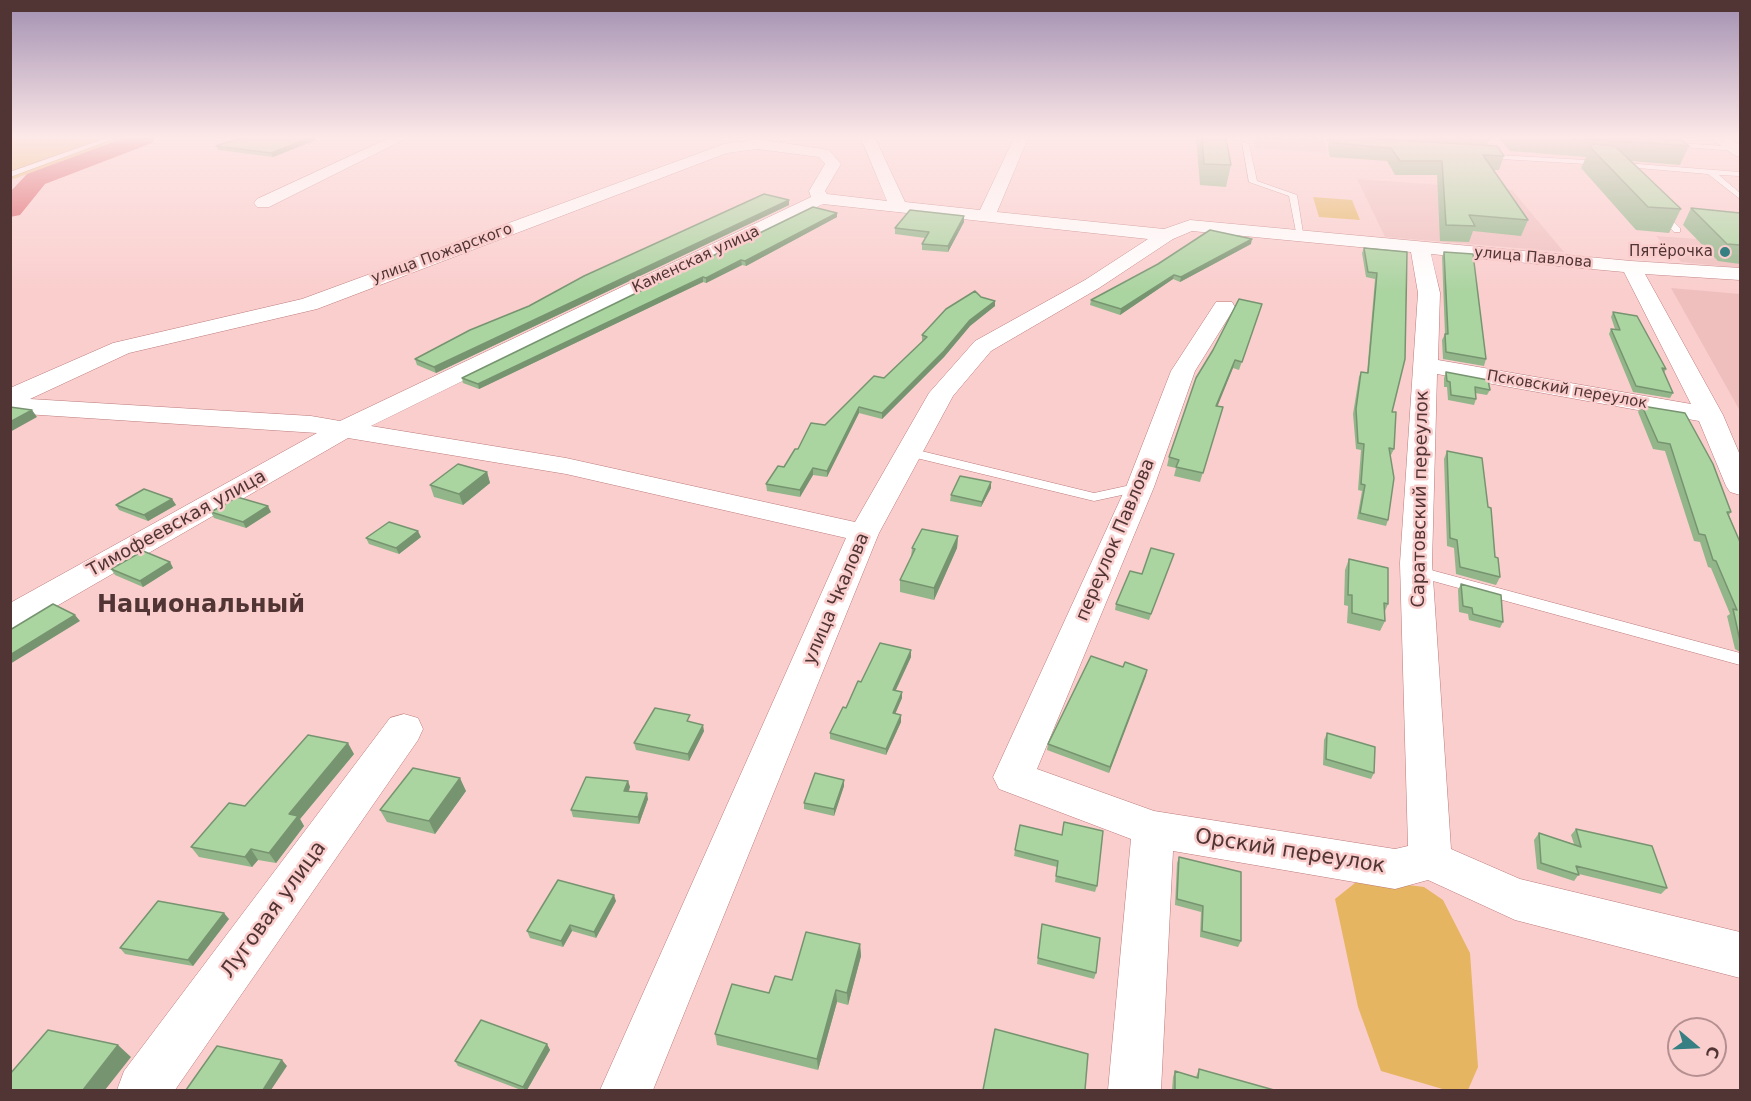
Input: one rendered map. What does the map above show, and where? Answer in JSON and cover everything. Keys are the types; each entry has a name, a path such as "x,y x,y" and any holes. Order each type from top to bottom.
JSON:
{"street":[{"path":"263,203 292,189"},
{"name":"улица Пожарского","path":"10,398 121,348 309,304 616,189"},
{"name":"улица Пожарского","path":"818,189 821,200"},
{"path":"891,189 898,206"},
{"path":"986,216 998,189"},
{"name":"Каменская улица","path":"344,429 456,373 821,200 986,216 1178,230"},
{"name":"улица Павлова","path":"1178,230 1301,237 1631,267 1740,274"},
{"name":"улица Чкалова","path":"627,1090 864,533 942,393 983,346 1092,284 1178,230"},
{"name":"Саратовский переулок","path":"1420,247 1429,293 1416,571 1430,860"},
{"path":"1631,267 1710,415 1740,486"},
{"name":"переулок Павлова","path":"1013,777 1140,487 1183,371 1224,307"},
{"name":"Псковский переулок","path":"1425,365 1710,415"},
{"path":"10,405 311,424 566,466 864,533"},
{"name":"Тимофеевская улица","path":"10,618 344,429"},
{"name":"Луговая улица","path":"143,1090 404,729"},
{"name":"Орский переулок","path":"1013,777 1153,830 1395,870 1430,860"},
{"path":"1134,1090 1153,830"},
{"path":"1430,860 1515,899 1740,955"}],"lane":[{"path":"1276,189 1293,195 1301,237"},
{"path":"1651,204 1677,230"},
{"path":"909,453 1094,497 1140,487"},
{"path":"1416,571 1740,660"}],"shaded area":[{"path":"1362,189 1512,190 1564,252 1385,237"},
{"path":"1313,197 1352,200 1360,220 1319,217"},
{"path":"1656,236 1740,242 1740,268 1681,262"},
{"path":"1671,288 1740,294 1740,411"},
{"path":"1360,879 1424,887 1443,900 1470,953 1478,1067 1468,1090 1446,1090 1381,1071 1358,1007 1335,899"}],"building":[{"path":"1444,189 1507,189 1528,220 1469,215 1475,226 1446,225"},
{"path":"1631,189 1660,189 1681,209 1648,207"},
{"path":"764,194 789,200 434,367 415,359 470,330 529,306 584,276"},
{"path":"813,207 837,213 745,261 741,260 706,278 703,277 478,384 462,378"},
{"path":"1691,208 1740,213 1740,245 1727,244"},
{"path":"910,210 964,216 948,246 922,244 929,232 895,228"},
{"path":"1210,230 1252,239 1181,277 1174,275 1121,309 1091,300 1158,264"},
{"path":"1364,248 1407,252 1405,359 1392,412 1396,412 1394,449 1389,448 1394,478 1388,520 1360,513 1365,485 1361,484 1364,444 1358,443 1356,409 1361,372 1368,373 1377,273 1368,272"},
{"path":"1444,252 1473,254 1486,359 1446,352 1445,334 1448,334"},
{"path":"975,291 981,297 995,301 970,320 944,351 882,413 859,407 827,471 813,468 800,490 766,484 778,466 784,467 795,449 798,449 811,423 825,425 874,376 884,378 927,337 922,335 946,309"},
{"path":"1239,299 1262,304 1242,362 1235,360 1216,406 1223,407 1203,473 1176,467 1179,460 1169,457 1196,378"},
{"path":"1613,312 1637,316 1666,369 1662,368 1673,393 1636,386 1611,329 1620,330"},
{"path":"1446,372 1488,380 1490,390 1475,387 1476,399 1451,395"},
{"path":"1642,406 1685,413 1713,464 1731,512 1727,512 1740,542 1740,641 1733,609 1737,610 1716,561 1713,560 1705,535 1699,534 1670,444 1658,442"},
{"path":"10,407 32,410 10,422"},
{"path":"1447,451 1482,458 1488,507 1491,508 1495,557 1498,558 1500,577 1460,567 1457,540 1450,538"},
{"path":"458,464 487,472 459,494 430,485"},
{"path":"960,476 991,482 982,502 951,495"},
{"path":"144,489 172,499 144,515 116,505"},
{"path":"237,497 268,506 243,522 211,512"},
{"path":"389,522 418,531 396,548 366,538"},
{"path":"922,529 958,536 934,588 900,580"},
{"path":"1151,548 1174,554 1151,614 1116,604 1130,571 1142,574"},
{"path":"143,551 170,562 140,581 111,569"},
{"path":"1349,559 1388,568 1388,604 1384,603 1385,621 1352,613 1352,595 1348,595"},
{"path":"1461,584 1501,595 1503,622 1473,614 1472,608 1463,606"},
{"path":"53,604 75,615 10,655 10,630"},
{"path":"880,643 911,650 893,690 902,692 893,713 901,715 886,749 830,733 843,707 846,708 858,681 861,682"},
{"path":"1091,656 1123,667 1125,662 1147,670 1110,767 1048,744"},
{"path":"655,708 690,715 687,721 703,725 688,754 634,743"},
{"path":"1327,733 1375,747 1374,773 1326,759"},
{"path":"308,735 348,743 289,814 298,816 269,853 251,849 245,857 191,847 229,803 245,806"},
{"path":"413,768 460,778 429,821 380,810"},
{"path":"815,773 844,780 834,809 804,803"},
{"path":"586,777 628,781 624,791 647,793 638,817 571,810"},
{"path":"1064,822 1103,831 1097,886 1056,876 1058,861 1015,850 1020,825 1062,835"},
{"path":"1576,829 1652,846 1667,888 1576,866 1579,875 1541,863 1539,833 1581,847"},
{"path":"1179,857 1241,872 1241,941 1202,931 1203,906 1177,899"},
{"path":"558,880 614,895 594,932 570,925 561,941 527,931"},
{"path":"158,901 224,913 188,960 120,948"},
{"path":"1042,924 1100,938 1096,973 1038,958"},
{"path":"806,932 860,944 847,993 836,990 817,1059 715,1034 732,984 769,993 775,976 792,980"},
{"path":"481,1020 547,1044 523,1087 455,1061"},
{"path":"995,1029 1088,1054 1085,1090 983,1090"},
{"path":"48,1030 118,1045 83,1090 10,1090 10,1074"},
{"path":"217,1046 282,1060 263,1090 186,1090"},
{"path":"1199,1069 1274,1090 1175,1090 1175,1071 1198,1078"}],"waterway":[{"path":"10,209 27,189"}],"place":[{"name":"Пятёрочка","path":"1725,252"}],"district":[{"name":"Национальный","path":"201,606"}]}
